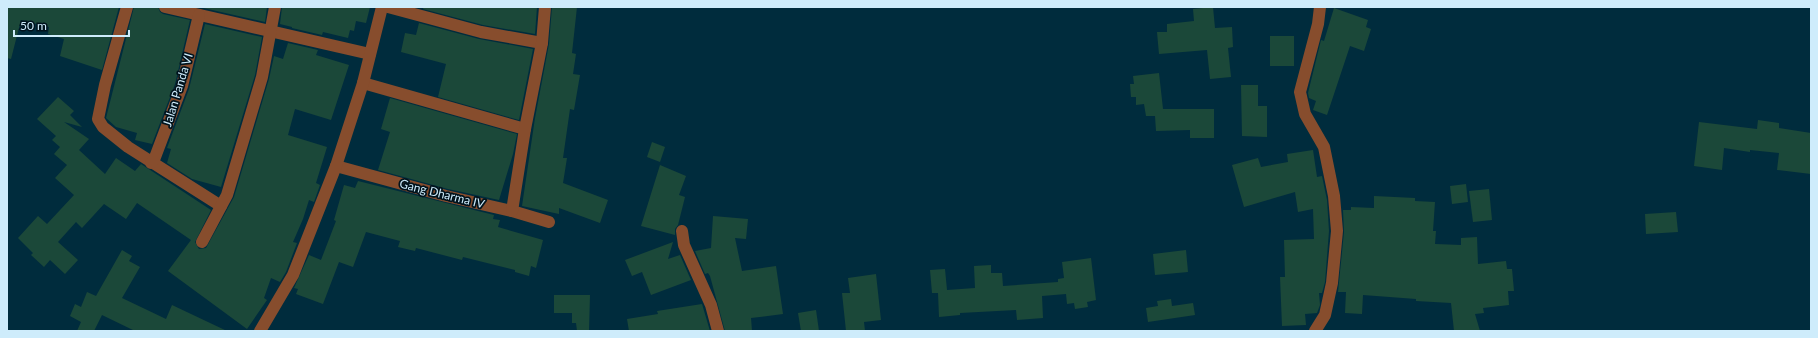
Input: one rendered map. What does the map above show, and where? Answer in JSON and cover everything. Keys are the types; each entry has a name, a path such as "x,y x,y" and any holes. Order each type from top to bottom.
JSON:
{"street":[{"path":"127,7 105,86 98,119 110,134 151,163 221,206"},
{"path":"166,7 370,54"},
{"path":"202,242 227,195 262,77 275,7"},
{"path":"260,331 293,275 336,166 363,83 382,7"},
{"path":"388,7 481,32 542,43"},
{"path":"512,211 525,129 542,43 545,7"},
{"path":"1315,331 1325,315 1332,283 1337,231 1334,196 1324,147 1305,114 1300,92 1318,24 1320,7"},
{"name":"Jalan Panda VI","path":"151,163 154,160 182,86 200,15"},
{"path":"363,83 525,129"},
{"name":"Gang Dharma IV","path":"336,166 446,196 512,211 549,222"},
{"path":"682,231 684,245 711,304 718,331"}],"building":[{"path":"7,7 119,7 102,70 60,56 64,39 48,34 49,27 21,20 11,59 7,58"},
{"path":"134,7 158,7 160,12 163,14 190,20 175,84 152,144 135,140 137,133 116,127 106,118"},
{"path":"199,7 267,7 265,22"},
{"path":"282,7 370,7 366,23 356,21 354,31 350,30 348,38 323,32 322,35 280,24"},
{"path":"424,7 537,7 535,34 483,25 423,9"},
{"path":"552,7 577,7 572,53 576,54 573,74 580,75 574,110 570,109 563,158 567,158 563,183 608,200 600,223 559,208 559,214 522,206 535,118 549,44"},
{"path":"1213,7 1215,28 1232,27 1233,47 1228,48 1231,77 1210,79 1207,50 1159,54 1157,32 1167,32 1167,24 1194,21 1193,9"},
{"path":"1334,8 1368,20 1366,27 1371,29 1364,51 1350,46 1327,115 1313,110 1316,101 1309,98 1308,93 1321,40 1324,41"},
{"path":"419,23 479,39 533,49 519,120 438,97 446,64 401,52 405,33 416,35"},
{"path":"205,24 262,37 255,75 221,187 192,179 167,163 171,149 167,148 189,89"},
{"path":"1270,36 1294,36 1294,66 1270,66"},
{"path":"288,43 318,50 316,55 349,65 331,120 295,109 288,135 327,147 316,183 320,185 314,202 309,200 293,242 297,243 286,272 280,282 271,278 264,298 267,300 247,329 168,271 191,240 137,203 126,219 104,204 82,228 76,222 58,242 78,260 65,274 50,260 44,267 31,255 33,253 18,238 38,216 47,224 74,195 55,178 67,165 54,154 60,147 52,140 56,136 37,119 58,97 74,111 70,115 82,127 64,122 89,139 79,150 105,174 116,158 135,171 141,164 211,210 195,242 199,249 206,248 234,197 269,79 274,56 283,59"},
{"path":"1159,73 1163,109 1214,109 1214,138 1190,138 1190,130 1156,131 1155,116 1146,116 1144,104 1136,105 1136,97 1131,97 1130,84 1134,84 1133,76"},
{"path":"1241,85 1258,85 1258,106 1267,106 1267,137 1242,136"},
{"path":"390,98 517,134 513,154 499,200 448,189 378,170 390,132 381,129"},
{"path":"1758,120 1779,123 1779,128 1811,133 1811,174 1777,170 1779,153 1750,150 1750,152 1724,148 1722,170 1694,166 1699,122 1757,129"},
{"path":"652,142 665,147 660,162 647,157"},
{"path":"1313,150 1317,177 1322,176 1327,200 1329,231 1325,282 1322,293 1319,293 1320,305 1317,313 1305,314 1306,325 1282,326 1280,277 1285,277 1284,240 1314,239 1313,209 1298,212 1295,192 1244,207 1232,165 1258,158 1261,167 1288,162 1287,154"},
{"path":"660,165 686,176 679,195 685,197 678,225 675,229 675,235 641,226"},
{"path":"358,181 494,215 493,219 500,220 498,227 543,240 536,268 531,266 529,276 515,272 515,270 463,257 462,260 416,248 415,251 398,247 400,241 366,232 353,267 339,262 323,304 296,294 298,289 294,288 309,255 321,260 336,221 334,220 344,185 355,188"},
{"path":"1466,184 1468,202 1452,204 1450,186"},
{"path":"1489,189 1492,220 1473,222 1469,191"},
{"path":"1374,196 1415,198 1415,201 1435,202 1433,231 1436,231 1435,244 1461,245 1461,238 1477,237 1478,264 1506,261 1507,269 1512,269 1514,291 1508,291 1509,305 1483,308 1484,313 1475,314 1480,331 1454,331 1451,303 1363,295 1362,314 1345,313 1346,292 1338,292 1344,232 1343,210 1351,210 1351,207 1374,208"},
{"path":"1676,212 1678,232 1646,234 1645,214"},
{"path":"713,216 748,219 746,239 735,238 742,271 776,266 783,314 751,318 752,331 725,331 710,276 708,273 705,274 695,251 711,248"},
{"path":"673,242 668,259 680,255 691,280 651,295 642,272 632,276 625,260"},
{"path":"122,250 132,256 129,261 140,267 122,298 166,319 172,305 227,331 135,331 102,315 94,331 77,331 81,322 70,316 75,304 81,307 87,292 96,296"},
{"path":"1186,250 1188,272 1155,275 1153,254"},
{"path":"1091,258 1096,300 1087,302 1088,307 1075,309 1074,303 1067,304 1066,294 1042,296 1043,318 1017,320 1016,310 960,313 960,315 939,317 938,293 932,293 930,270 945,269 947,290 975,288 974,266 991,265 991,273 1002,273 1003,286 1058,282 1058,279 1064,278 1062,262"},
{"path":"876,274 881,320 864,322 865,331 846,331 842,293 850,293 848,278"},
{"path":"554,295 590,295 589,331 577,331 576,323 572,323 572,313 554,313"},
{"path":"1171,299 1172,306 1193,303 1195,315 1148,322 1146,308 1158,306 1157,301"},
{"path":"702,304 710,331 629,331 627,319 658,314 657,311"},
{"path":"816,310 819,331 801,331 798,313"}]}
